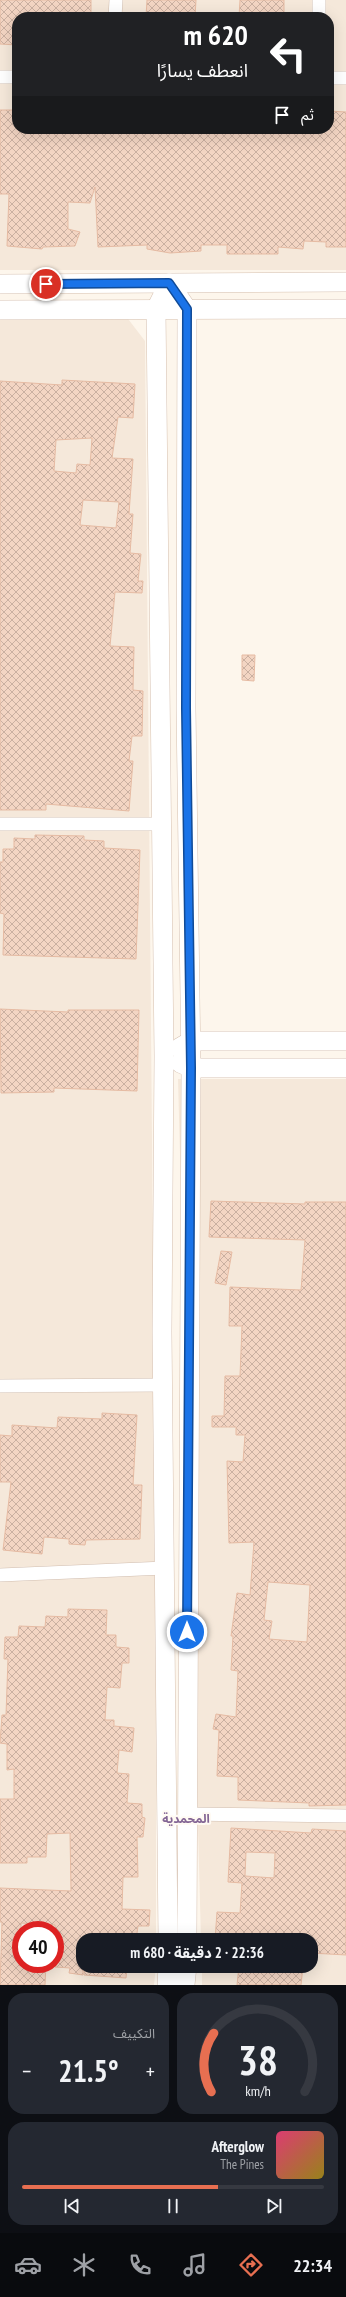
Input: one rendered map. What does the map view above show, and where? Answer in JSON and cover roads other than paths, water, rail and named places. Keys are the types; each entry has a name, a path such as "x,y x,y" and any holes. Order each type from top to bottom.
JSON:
{"street":[{"path":"116,0 116,12"},
{"path":"319,0 319,12"},
{"path":"0,77 12,77"},
{"path":"334,78 346,78"},
{"path":"0,284 346,282"},
{"path":"168,1933 162,1385 164,1056 160,824 156,309 169,283"},
{"path":"169,283 187,309 186,708 191,1068 186,1814 187,1933"},
{"path":"0,310 346,309"},
{"path":"0,824 160,824"},
{"path":"164,1056 191,1041 346,1041"},
{"path":"164,1056 191,1068 346,1068"},
{"path":"0,1386 162,1385"},
{"path":"0,1575 165,1568"},
{"path":"186,1814 346,1816"},
{"path":"167,1985 168,1973"},
{"path":"185,1985 186,1973"}],"district":[{"name":"المحمدية","path":"186,1818"}]}
